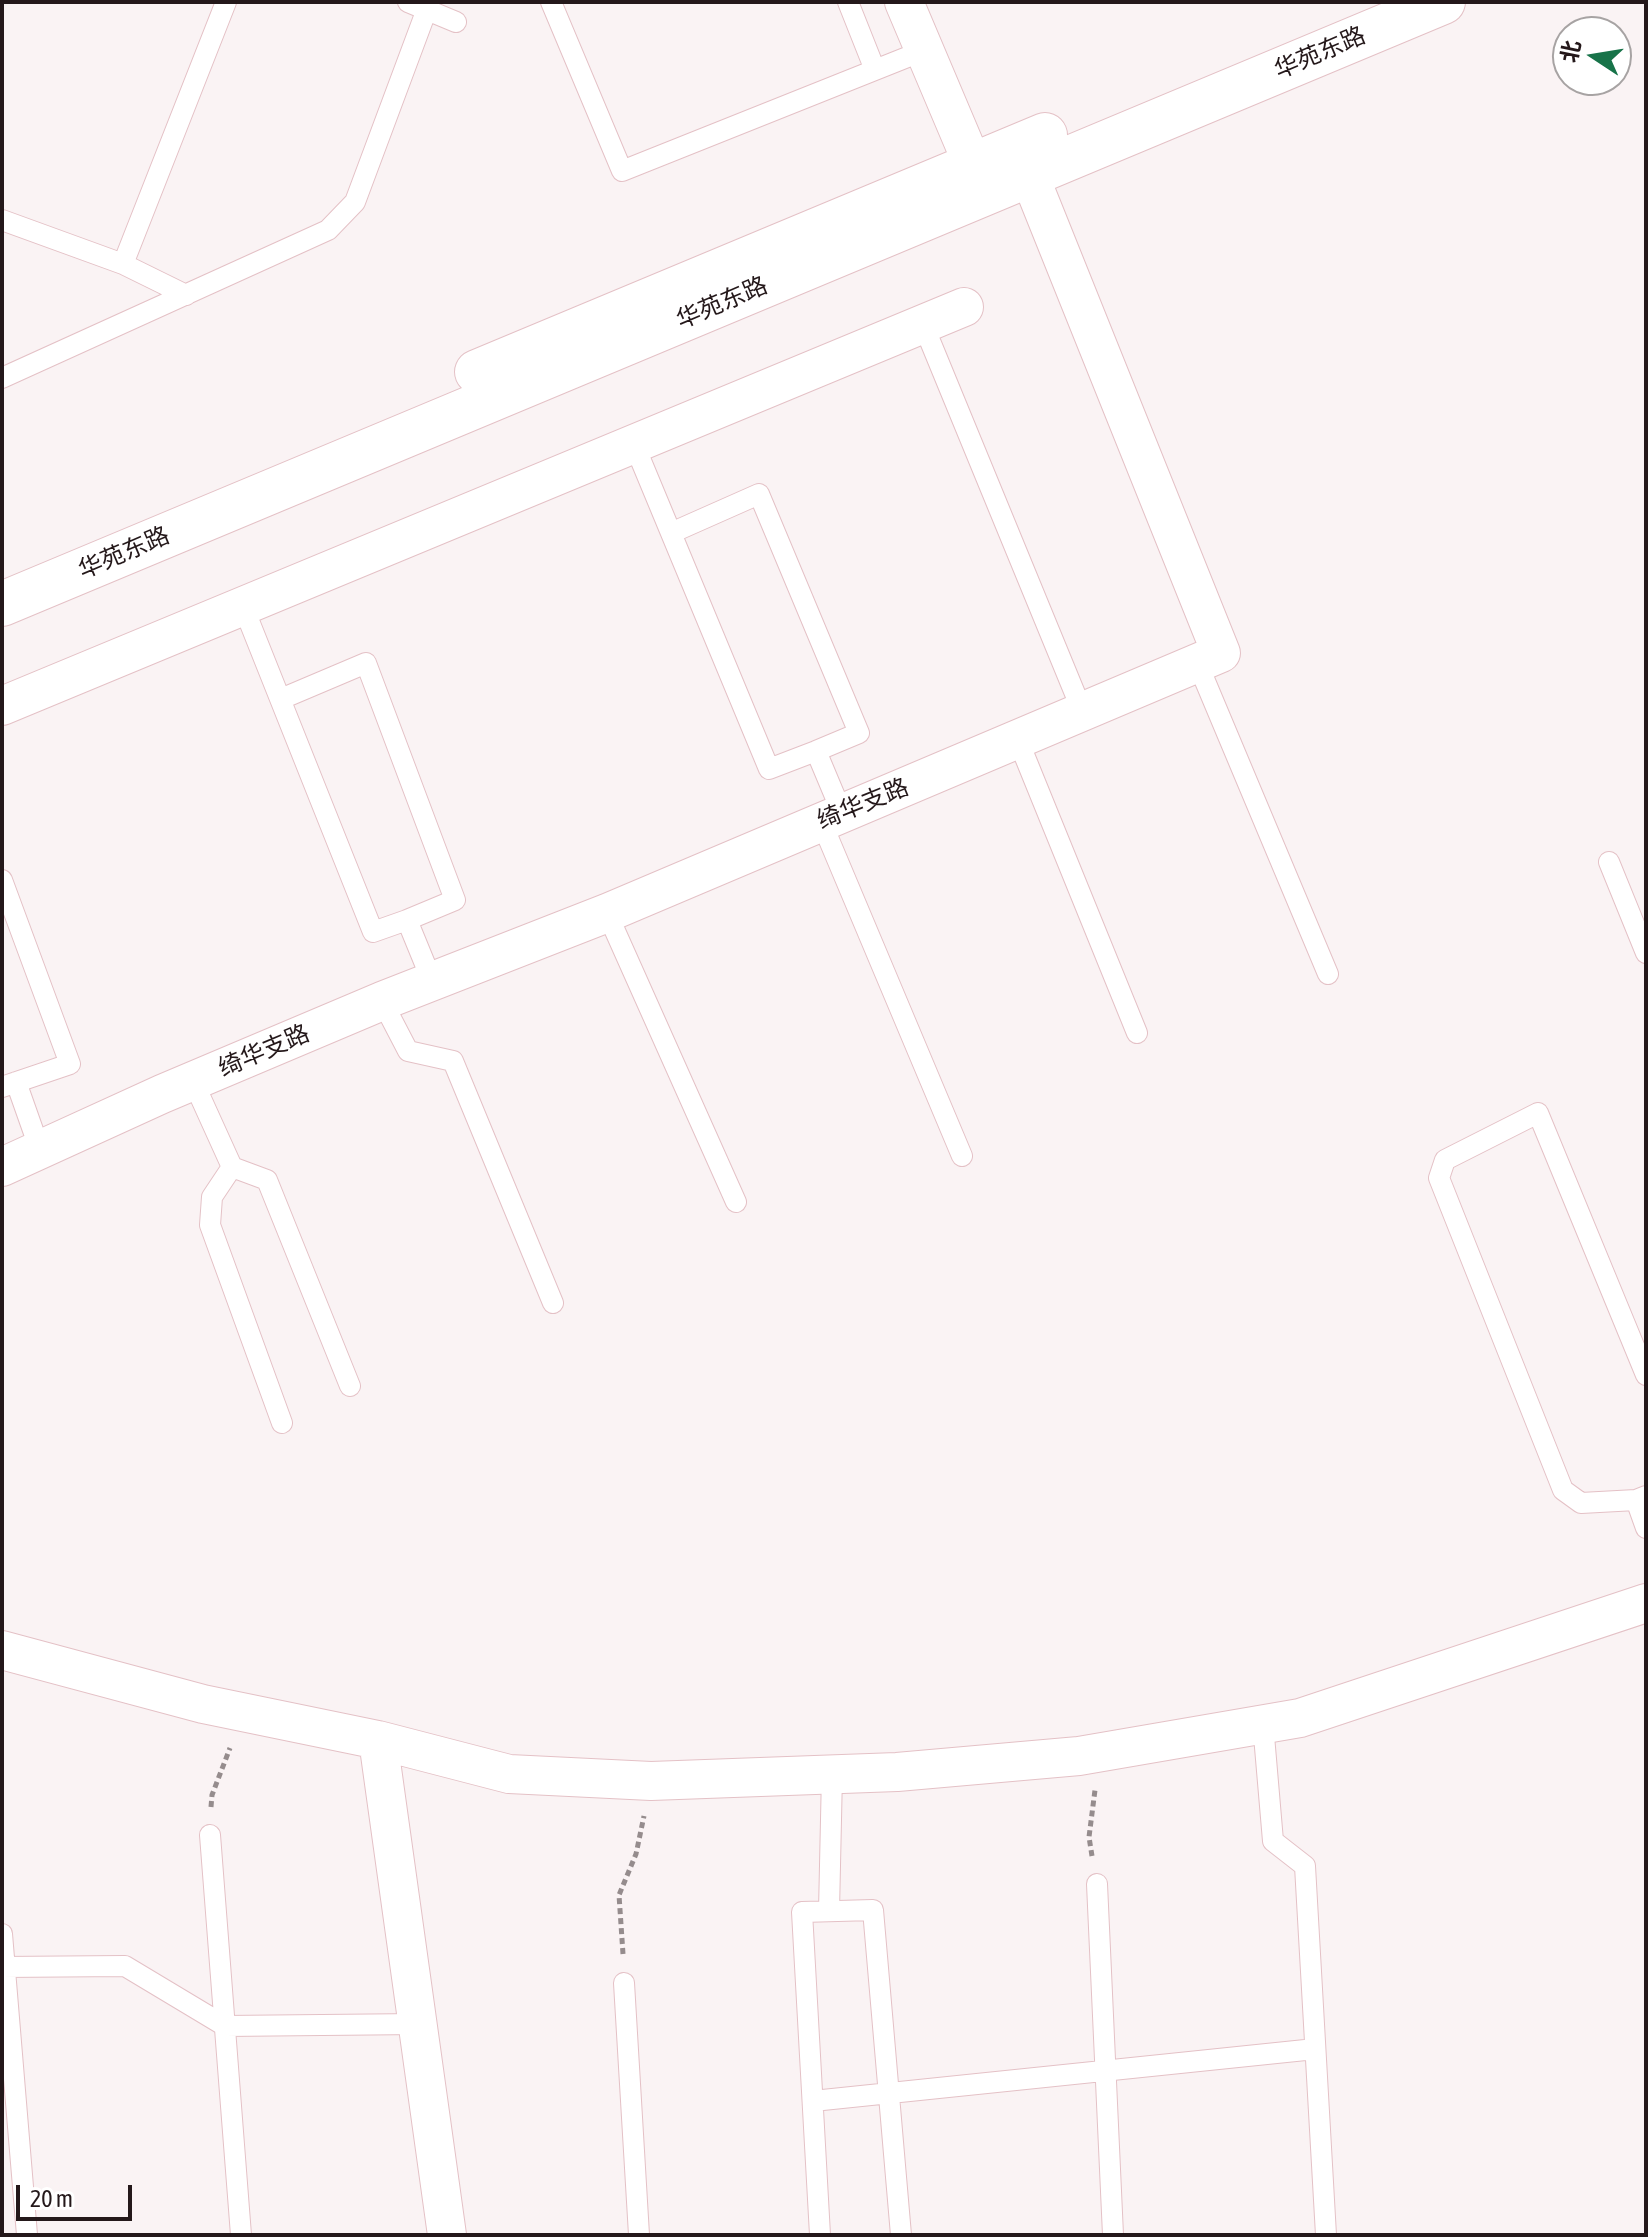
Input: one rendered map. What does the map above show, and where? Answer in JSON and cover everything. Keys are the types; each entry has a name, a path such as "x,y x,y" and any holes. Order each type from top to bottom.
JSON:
{"street":[{"path":"904,2 979,179"},
{"name":"华苑东路","path":"2,604 1024,160 1365,2"},
{"name":"华苑东路","path":"1024,160 1443,2"},
{"name":"绮华支路","path":"2,1167 382,1001 607,913 1221,653 1024,160"},
{"name":"华苑东路","path":"2,571 979,179"},
{"path":"2,706 964,307"},
{"path":"2,1650 245,1712 378,1740 509,1774 651,1781 897,1772 1100,1752 1300,1718 1487,1659 1646,1603"},
{"path":"378,1740 447,2235"}],"lane":[{"path":"123,264 226,2"},
{"path":"551,2 622,171 925,50"},
{"path":"848,2 875,70"},
{"path":"2,378 328,230 355,202 418,6 456,22"},
{"path":"2,220 123,264 186,295"},
{"path":"923,324 1083,713"},
{"path":"634,444 769,769 859,733 759,494 671,533"},
{"path":"243,606 373,932 455,900 366,663 281,699"},
{"path":"1197,662 1328,974"},
{"path":"1018,740 1137,1033"},
{"path":"816,751 831,817 962,1156"},
{"path":"1609,862 1646,953"},
{"path":"2,880 70,1064 9,1085 40,1150"},
{"path":"607,913 736,1202"},
{"path":"407,920 432,981"},
{"path":"382,1001 408,1051 453,1061 553,1303"},
{"path":"193,1081 232,1167 267,1180 350,1386"},
{"path":"1646,1375 1538,1113 1445,1160 1439,1178 1563,1490 1581,1503 1641,1498 1646,1528"},
{"path":"232,1167 212,1197 210,1225 282,1423"},
{"path":"1263,1724 1273,1841 1305,1866 1326,2235"},
{"path":"829,1911 832,1774"},
{"path":"210,1835 241,2235"},
{"path":"1097,1884 1113,2235"},
{"path":"820,2235 802,1912 873,1910 901,2235"},
{"path":"2,1934 27,2235"},
{"path":"4,1967 125,1966 225,2026 419,2024"},
{"path":"624,1983 639,2235"},
{"path":"813,2101 1315,2049"}],"path":[{"path":"210,1835 212,1795 245,1712"},
{"path":"1097,1884 1089,1837 1100,1752"},
{"path":"624,1983 619,1895 636,1854 651,1781"}]}
